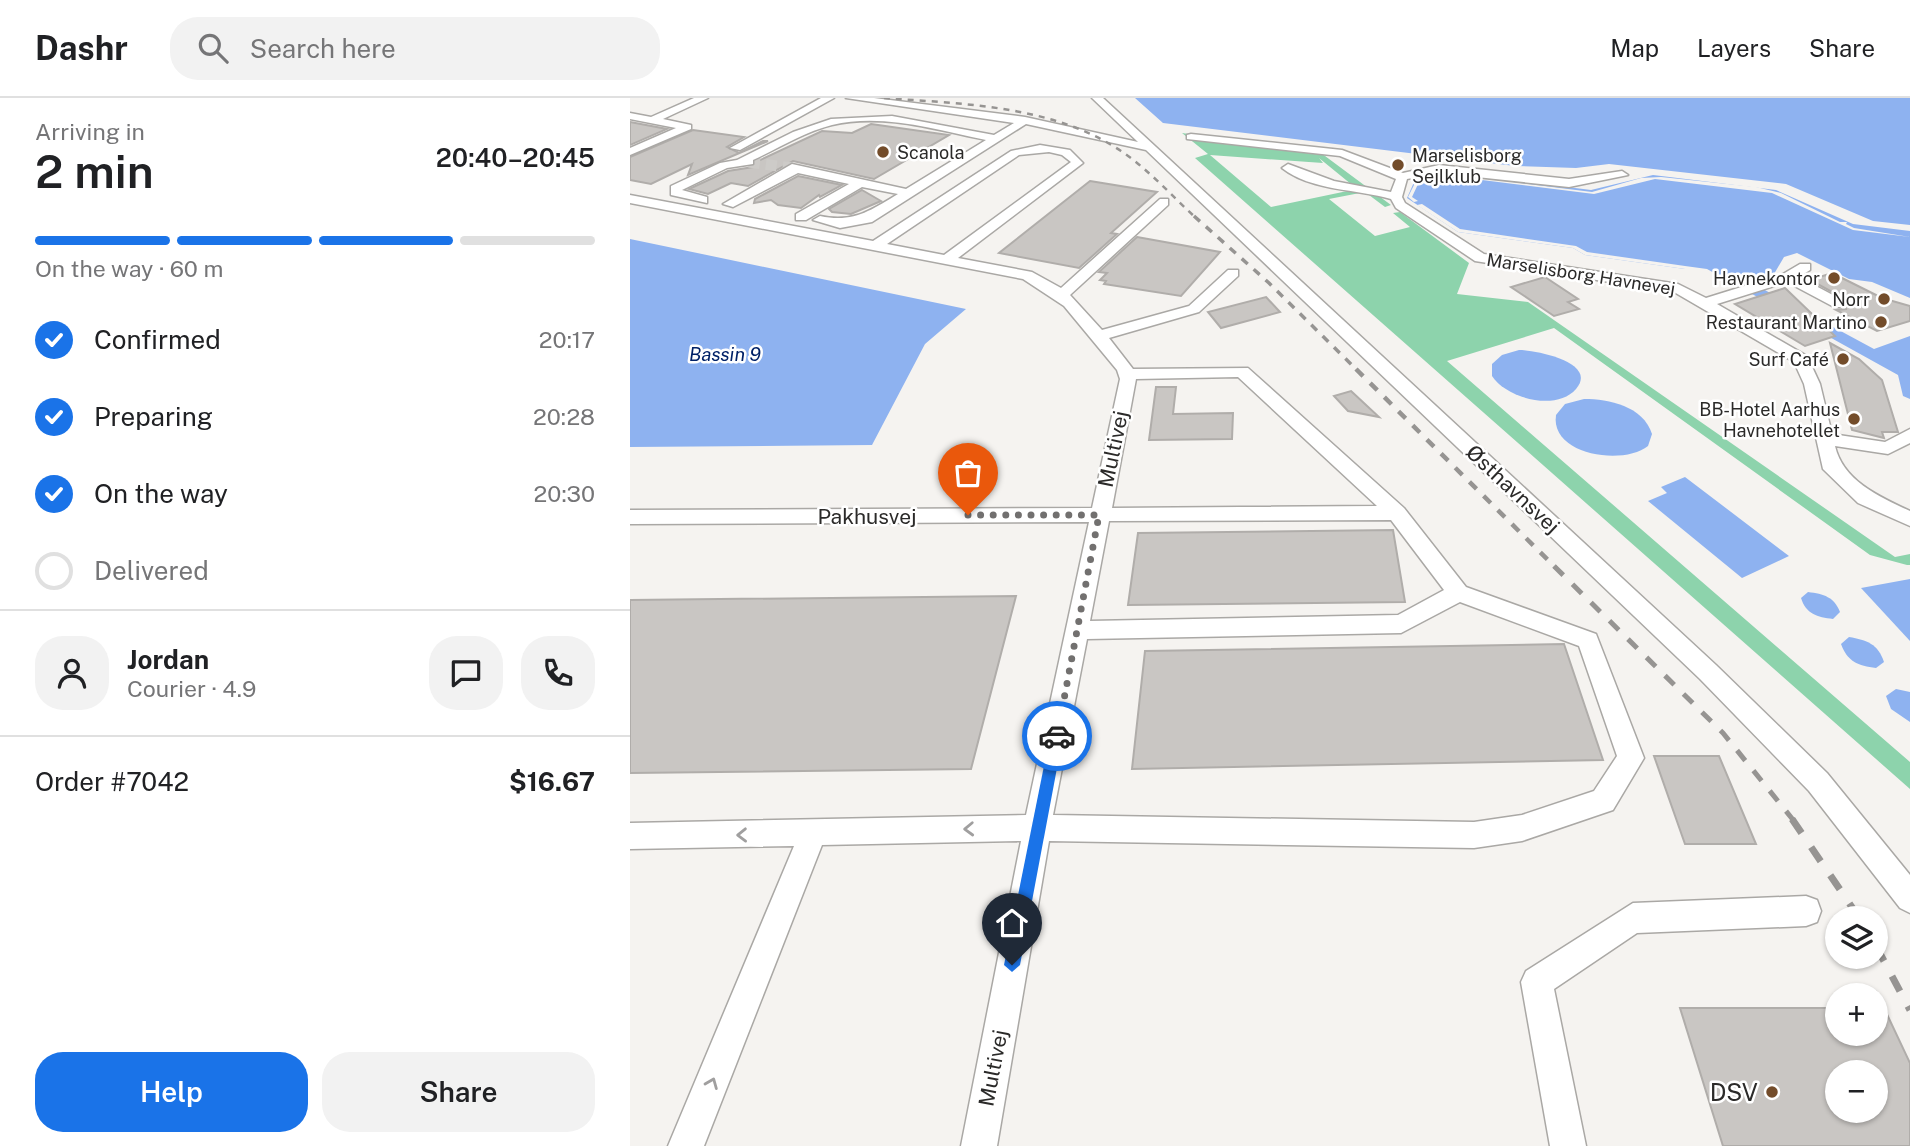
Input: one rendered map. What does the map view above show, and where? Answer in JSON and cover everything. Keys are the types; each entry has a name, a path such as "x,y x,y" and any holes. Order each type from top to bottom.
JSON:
{"street":[{"path":"652,120 703,98"},
{"path":"668,181 829,98"},
{"path":"851,98 1025,120 1150,147"},
{"name":"Østhavnsvej","path":"1097,98 1708,672 1818,782 1910,898"},
{"path":"630,116 687,127 630,152"},
{"path":"765,211 674,192 680,186 724,165 746,161 813,128 852,119 887,120 995,138"},
{"path":"860,183 795,216 840,224 858,222 1025,120"},
{"path":"1191,137 1342,153 1402,177 1439,169 1569,183 1622,175"},
{"path":"877,245 1015,153 1038,148 1075,158 1077,163 947,258"},
{"path":"1288,168 1332,184 1371,188 1397,204 1423,202"},
{"path":"730,204 792,170 908,192"},
{"path":"1397,204 1402,177"},
{"path":"631,199 656,187"},
{"path":"630,836 1037,828 1474,835 1522,828 1603,801 1631,758 1588,640 1458,593 1398,513 1242,372 1127,374 1063,294 1048,282 1027,275 631,199"},
{"path":"1063,294 1164,202"},
{"name":"Marselisborg Havnevej","path":"1397,204 1475,256 1678,288 1801,359 1812,384 1830,466 1864,499 1910,519"},
{"path":"1706,303 1788,277 1805,267"},
{"path":"1098,336 1194,309 1233,274"},
{"path":"1788,277 1839,304"},
{"name":"Multivej","path":"979,1146 1037,828 1079,630 1127,374"},
{"path":"1824,439 1888,447 1910,435"},
{"name":"Pakhusvej","path":"630,517 1398,513"},
{"path":"1079,630 1401,624 1458,593"},
{"path":"686,1146 813,834"}],"lane":[{"path":"1569,1146 1537,982 1633,918 1806,911"}],"green space":[{"path":"1182,133 1321,153 1391,205 1385,207 1365,192 1329,199 1375,236 1410,227 1393,213 1400,212 1469,263 1457,294 1528,302 1895,557 1910,554 1910,565 1870,555 1554,328 1447,361 1910,762 1910,789 1195,158 1208,154","holes":["1210,155 1323,163 1319,158 1357,189 1271,207"]}],"water":[{"path":"1135,98 1910,98 1910,225 1873,221 1786,184 1609,164 1576,168 1515,166 1163,123"},
{"path":"1450,172 1591,190 1653,175 1776,190 1853,224 1910,231 1910,298 1872,282 1849,279 1797,253 1784,257 1774,274 1751,277 1755,280 1750,282 1874,349 1910,336 1910,399 1903,396 1898,375 1707,269 1685,266 1685,269 1585,255 1573,248 1458,232 1407,198 1415,180"},
{"name":"Bassin 9","path":"630,239 966,309 925,344 872,445 630,447"},
{"path":"1519,350 1550,355 1572,365 1579,372 1581,380 1576,389 1567,396 1544,401 1508,391 1492,376 1492,364 1502,355"},
{"path":"1584,399 1614,403 1633,411 1648,424 1652,434 1648,446 1637,452 1606,456 1576,448 1564,440 1557,429 1556,415 1565,404"},
{"path":"1685,477 1789,556 1742,578 1648,501 1667,493 1661,487"},
{"path":"1910,579 1910,641 1861,588"},
{"path":"1808,592 1828,597 1840,612 1833,619 1813,614 1801,598"},
{"path":"1849,637 1871,644 1879,651 1884,662 1876,668 1854,662 1846,655 1841,644"},
{"path":"1896,689 1910,692 1910,722 1891,709 1886,696"}],"pier":[{"path":"1449,174 1592,192 1641,178 1661,177 1756,187 1781,193 1840,222 1847,222 1846,224 1854,228 1910,237 1853,230 1772,193 1655,179 1594,194 1450,176 1419,182 1412,197 1418,201 1414,202 1408,197 1416,181"},
{"path":"1422,204 1460,229 1576,246 1587,252 1685,266 1685,269 1585,255 1573,248 1458,232 1417,205"}],"building":[{"path":"630,122 667,129 630,145"},
{"name":"Scanola","path":"871,124 949,135 874,179 793,161 748,186 731,183 708,194 689,189 728,171 753,167 756,162 822,131 852,133"},
{"path":"693,130 744,137 727,147 739,153 768,141 688,175 692,164 651,184 630,180 630,157"},
{"path":"798,176 842,185 820,197 819,195 801,208 778,205 771,200 754,203 755,199"},
{"path":"1090,181 1157,192 1111,233 1117,234 1079,268 999,253"},
{"path":"862,190 881,201 851,214 832,212 829,209"},
{"path":"1137,237 1220,252 1181,296 1104,284 1106,281 1100,280 1107,273 1099,272"},
{"path":"1832,273 1882,298 1910,306 1910,321 1877,331 1836,310 1846,309 1845,299 1810,280"},
{"path":"1545,277 1578,299 1568,302 1579,309 1554,316 1511,287"},
{"path":"1785,288 1835,336 1805,346 1735,304"},
{"path":"1266,297 1280,312 1221,328 1208,312"},
{"path":"1830,343 1859,359 1882,380 1898,432 1882,432 1884,438 1852,430"},
{"path":"1156,387 1176,387 1173,414 1233,413 1232,439 1149,440"},
{"path":"1351,391 1379,417 1348,411 1334,396"},
{"path":"1393,530 1405,602 1128,605 1138,533"},
{"path":"1016,596 971,769 630,773 630,600"},
{"path":"1564,644 1603,760 1132,769 1145,651"},
{"path":"1654,756 1719,756 1756,844 1685,844"},
{"name":"DSV","path":"1680,1008 1825,1008 1825,1046 1888,1046 1888,1016 1910,1063 1910,1146 1723,1146"}],"tunnel":[{"path":"749,162 792,168"}],"railway":[{"path":"884,98 976,105 1066,124 1094,136 1131,158 1196,218"},
{"path":"1194,216 1269,283 1358,371"},
{"path":"1356,369 1556,568"},
{"path":"1554,566 1723,733 1794,821"},
{"path":"1792,819 1851,906"},
{"path":"1888,969 1910,1010"}],"way so far":[{"path":"968,515 1099,515 1057,736"}],"place":[{"name":"Scanola","path":"883,152"},
{"name":"Marselisborg Sejlklub","path":"1398,165"},
{"name":"Havnekontor","path":"1834,278"},
{"name":"Norr","path":"1884,299"},
{"name":"Restaurant Martino","path":"1881,322"},
{"name":"Surf Café","path":"1843,359"},
{"name":"BB-Hotel Aarhus Havnehotellet","path":"1854,419"},
{"name":"DSV","path":"1772,1092"}],"route":[{"path":"1012,965 1057,736"}]}
